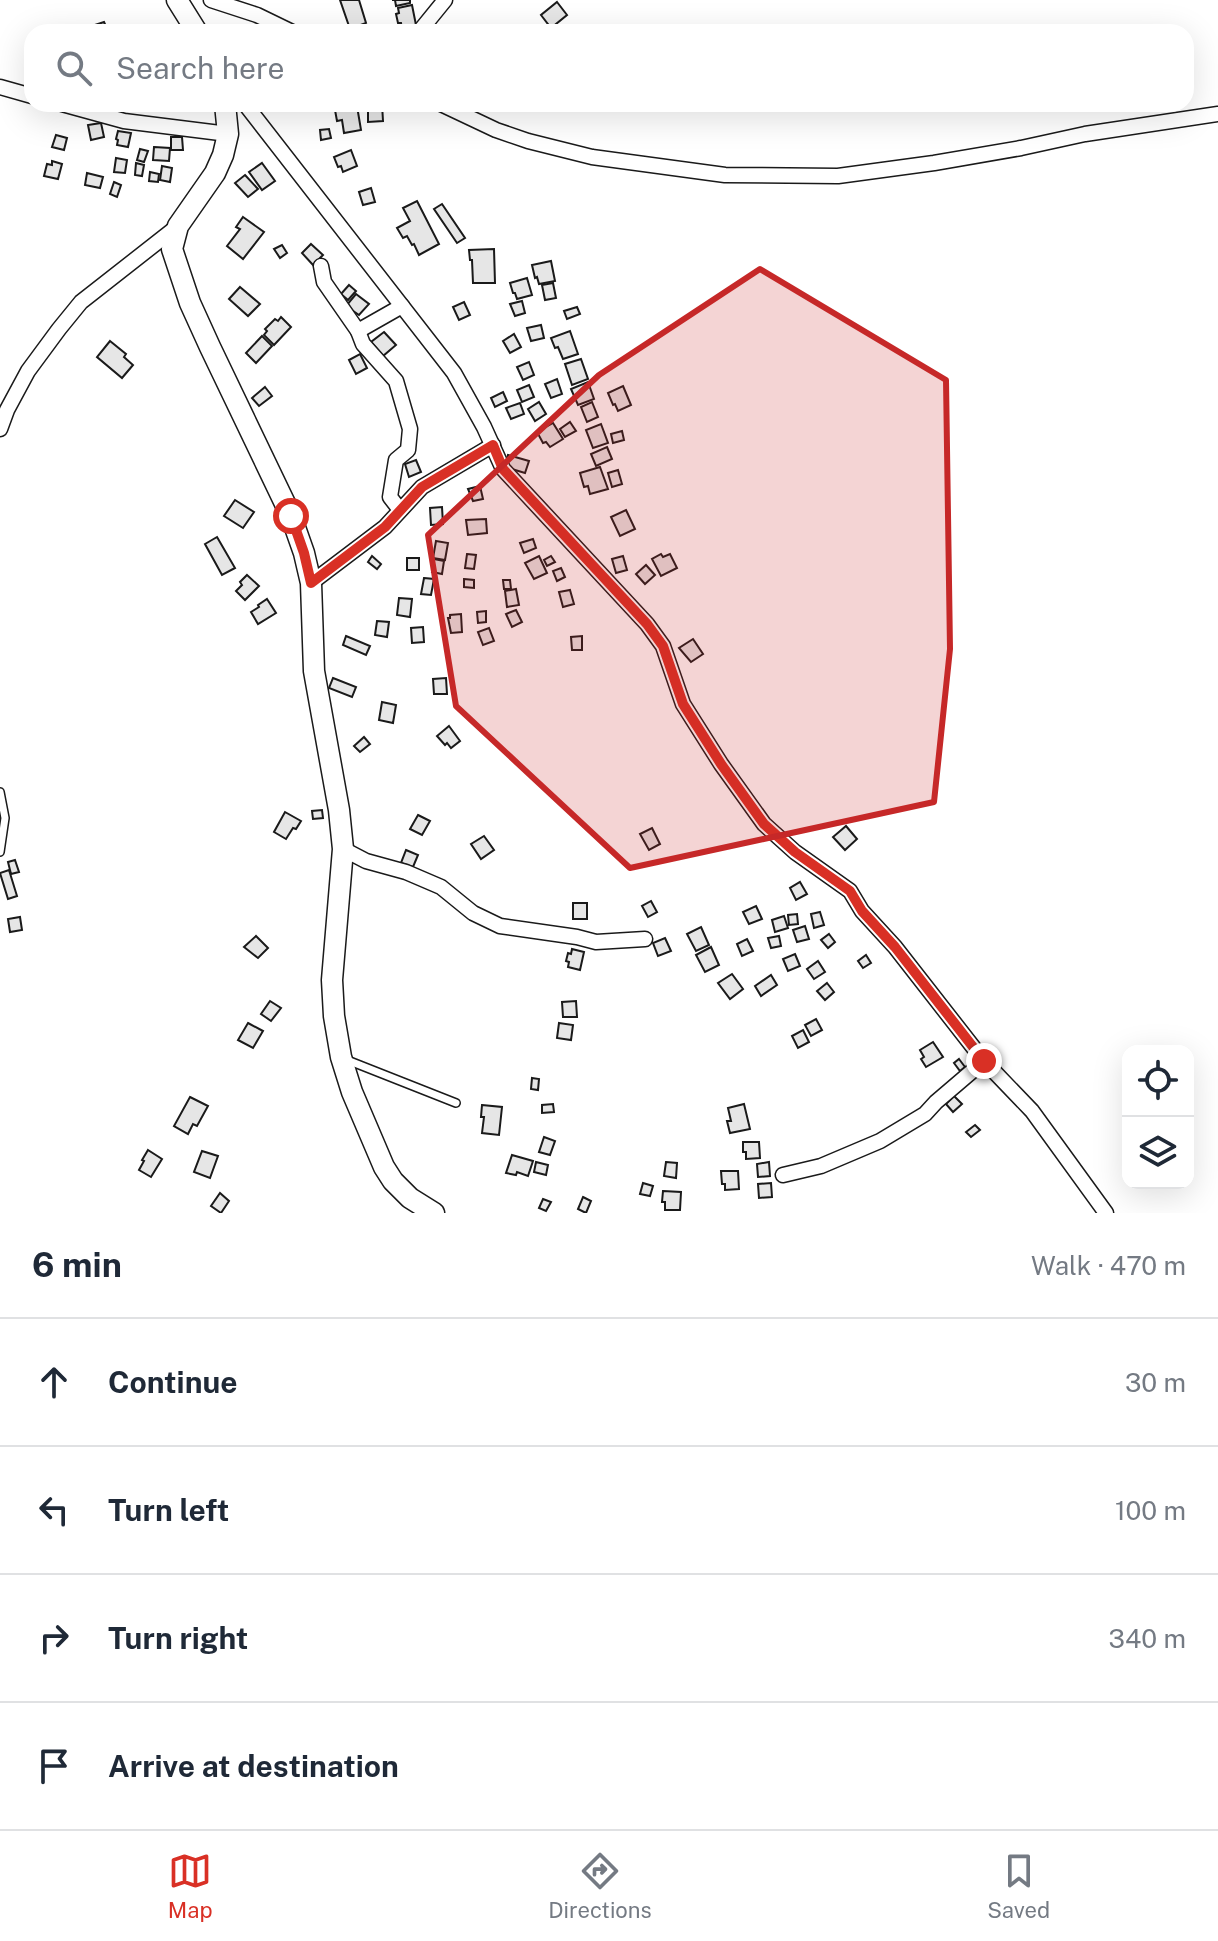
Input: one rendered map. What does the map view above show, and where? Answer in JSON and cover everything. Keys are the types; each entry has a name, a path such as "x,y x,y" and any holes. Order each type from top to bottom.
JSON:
{"street":[{"path":"177,0 192,24"},
{"path":"211,0 276,24"},
{"path":"426,24 445,0"},
{"path":"0,87 24,94"},
{"path":"91,112 124,121 228,134"},
{"path":"0,429 28,371 81,302 178,226 215,173 223,155 228,134 226,112"},
{"path":"251,112 454,373 503,469 647,624 663,646 683,704 764,824 795,852 850,891 862,911 895,947 984,1061 1032,1111 1106,1213"},
{"path":"458,112 496,130 579,154 725,175 838,176 934,163 1085,134 1218,114"},
{"path":"178,226 172,249 190,303 291,516 311,583 314,671 343,849 332,980 341,1057 352,1092 384,1167 410,1198 434,1213"},
{"path":"321,266 324,282 358,331 363,344 396,381 410,429 408,450 396,460 390,497 400,510"},
{"path":"358,331 402,306"},
{"path":"311,583 385,527 422,487 493,445"},
{"path":"343,849 366,861 406,872 441,887 473,913 500,926 596,942 645,939"},
{"path":"783,1175 821,1166 880,1141 925,1114 984,1061"}],"lane":[{"path":"0,792 5,818 0,852"},
{"path":"341,1057 456,1103"}],"highlighted area":[{"path":"760,269 946,380 950,649 934,802 630,868 456,706 428,535 599,375"}],"building":[{"path":"340,0 359,0 366,23 348,24"},
{"path":"395,0 410,0 410,3 396,6"},
{"path":"557,2 567,15 556,24 548,24 541,15"},
{"path":"412,5 416,24 398,23 398,8"},
{"path":"335,112 358,112 361,130 344,133 342,120 337,121"},
{"path":"368,112 382,112 383,121 368,122"},
{"path":"101,123 104,137 91,140 88,125"},
{"path":"329,129 331,138 321,140 320,130"},
{"path":"118,131 131,133 128,147 117,145"},
{"path":"56,135 67,138 64,150 52,147"},
{"path":"171,137 182,137 183,150 171,150"},
{"path":"154,147 170,148 169,161 153,160"},
{"path":"140,149 148,151 144,162 137,160"},
{"path":"351,150 357,166 343,172 334,157"},
{"path":"116,158 127,160 125,173 114,172"},
{"path":"52,161 62,164 58,179 44,176 47,164 52,165"},
{"path":"136,163 144,165 142,176 135,175"},
{"path":"262,163 275,181 262,190 249,172"},
{"path":"162,166 172,168 170,182 160,180"},
{"path":"150,172 159,174 158,182 149,181"},
{"path":"87,173 103,177 100,188 85,185"},
{"path":"245,175 258,189 248,197 235,183"},
{"path":"114,182 121,185 117,197 110,194"},
{"path":"371,188 375,202 363,205 359,192"},
{"path":"417,201 439,244 419,255 414,244 407,236 403,238 397,228 410,221 403,208"},
{"path":"442,204 465,238 457,243 434,209"},
{"path":"243,217 264,232 243,259 227,246 240,229 236,227"},
{"path":"311,244 323,255 313,265 302,253"},
{"path":"282,245 287,253 280,258 274,249"},
{"path":"494,249 495,283 473,283 469,250"},
{"path":"551,261 555,281 539,284 532,265"},
{"path":"527,278 532,295 517,299 510,283"},
{"path":"553,283 556,298 545,300 542,285"},
{"path":"349,285 356,291 348,300 341,294"},
{"path":"240,287 260,304 248,316 229,299"},
{"path":"356,294 369,304 359,315 346,306"},
{"path":"522,301 525,313 515,316 510,304"},
{"path":"464,302 470,315 459,320 453,307"},
{"path":"577,307 580,314 567,319 564,311"},
{"path":"281,317 291,327 274,345 264,335 265,329"},
{"path":"541,325 544,338 531,341 527,328"},
{"path":"570,331 578,354 563,359 551,338"},
{"path":"384,332 396,345 383,356 371,342"},
{"path":"514,334 521,347 510,353 503,341"},
{"path":"262,336 272,346 256,363 246,353"},
{"path":"110,341 126,354 124,357 133,365 122,378 97,357"},
{"path":"360,354 367,368 356,374 349,360"},
{"path":"581,359 588,379 572,385 565,364"},
{"path":"529,362 534,375 523,380 517,367"},
{"path":"557,379 562,394 551,398 545,384"},
{"path":"588,382 594,399 578,405 571,389"},
{"path":"529,385 534,397 522,402 517,390"},
{"path":"623,386 631,405 618,411 608,393"},
{"path":"265,387 272,396 259,406 252,398"},
{"path":"503,392 507,401 495,407 491,398"},
{"path":"539,402 546,414 535,421 528,409"},
{"path":"592,402 598,417 587,422 581,407"},
{"path":"520,403 524,414 511,419 506,408"},
{"path":"570,422 576,431 565,437 560,429"},
{"path":"553,423 563,439 550,447 543,443 537,432"},
{"path":"601,424 608,443 593,448 586,430"},
{"path":"622,431 624,440 613,443 611,434"},
{"path":"607,447 612,459 596,466 591,454"},
{"path":"508,455 529,461 525,473 505,467"},
{"path":"416,460 421,472 409,477 405,464"},
{"path":"600,467 608,489 590,494 588,486 584,487 580,473"},
{"path":"618,470 622,484 612,487 608,473"},
{"path":"480,486 483,499 473,501 468,489"},
{"path":"235,500 254,512 243,528 224,516"},
{"path":"442,507 443,524 431,525 430,508"},
{"path":"626,510 635,529 620,536 611,517"},
{"path":"486,519 487,533 468,535 466,520"},
{"path":"217,537 235,568 222,575 205,544"},
{"path":"533,539 536,548 524,553 520,543"},
{"path":"436,541 448,543 445,560 433,558"},
{"path":"467,554 476,555 474,569 465,568"},
{"path":"661,554 663,557 670,554 677,568 661,576 652,559"},
{"path":"372,556 381,564 377,569 368,562"},
{"path":"539,556 547,573 534,579 525,563"},
{"path":"551,556 555,562 547,566 544,560"},
{"path":"623,556 627,570 616,573 612,559"},
{"path":"407,558 419,558 419,570 407,570"},
{"path":"434,559 444,561 442,574 432,572"},
{"path":"646,565 655,575 645,584 636,574"},
{"path":"561,568 565,577 557,581 553,571"},
{"path":"247,575 259,586 245,600 236,591"},
{"path":"424,578 434,579 431,595 421,594"},
{"path":"464,579 474,580 474,588 464,587"},
{"path":"503,580 510,580 511,589 504,589"},
{"path":"516,589 519,605 507,607 505,591"},
{"path":"570,590 574,604 563,607 559,592"},
{"path":"399,598 412,599 410,617 397,615"},
{"path":"267,599 276,613 258,624 251,612"},
{"path":"516,610 522,622 512,627 506,614"},
{"path":"486,611 486,622 478,623 477,612"},
{"path":"461,614 462,632 451,633 448,618"},
{"path":"377,621 389,622 387,637 375,635"},
{"path":"423,627 424,642 412,643 411,628"},
{"path":"489,628 494,641 483,645 478,632"},
{"path":"346,636 370,646 366,655 343,645"},
{"path":"582,636 582,650 572,650 571,637"},
{"path":"693,639 703,654 691,662 679,648"},
{"path":"333,678 356,687 352,697 329,688"},
{"path":"446,678 447,694 434,694 433,679"},
{"path":"382,702 396,705 393,723 379,720"},
{"path":"449,726 460,741 451,748 437,736"},
{"path":"364,737 370,744 360,752 354,746"},
{"path":"322,810 323,818 313,819 312,811"},
{"path":"285,812 301,821 286,839 274,832"},
{"path":"418,815 430,821 422,835 410,829"},
{"path":"846,826 857,839 845,850 833,837"},
{"path":"652,828 660,844 649,850 640,834"},
{"path":"484,836 494,850 481,859 471,844"},
{"path":"406,850 418,855 413,867 401,863"},
{"path":"15,860 19,872 11,874 8,862"},
{"path":"9,870 17,896 8,899 0,873"},
{"path":"800,882 807,894 796,900 790,888"},
{"path":"651,901 657,912 648,917 642,906"},
{"path":"573,903 587,903 587,919 573,919"},
{"path":"756,906 762,919 749,924 743,912"},
{"path":"820,912 824,925 814,928 811,914"},
{"path":"797,914 798,924 789,925 788,915"},
{"path":"784,916 788,928 775,932 772,920"},
{"path":"20,917 22,930 10,932 8,919"},
{"path":"805,926 809,939 797,942 793,930"},
{"path":"701,927 709,945 696,951 687,934"},
{"path":"829,934 835,942 828,948 821,940"},
{"path":"256,936 268,948 258,958 244,947"},
{"path":"779,936 781,946 771,948 768,938"},
{"path":"665,938 671,951 658,956 653,943"},
{"path":"747,939 753,951 742,956 737,944"},
{"path":"711,947 719,965 705,972 696,955"},
{"path":"572,949 584,952 580,970 568,967 569,962 566,961"},
{"path":"795,954 800,966 788,971 783,959"},
{"path":"866,955 871,963 863,968 858,961"},
{"path":"818,961 825,972 814,979 807,969"},
{"path":"732,974 743,989 730,999 718,983"},
{"path":"771,975 777,985 761,996 755,986"},
{"path":"827,983 834,992 825,1000 817,991"},
{"path":"270,1001 281,1008 271,1021 261,1014"},
{"path":"576,1001 577,1017 563,1017 562,1002"},
{"path":"816,1019 822,1030 811,1036 805,1025"},
{"path":"248,1023 263,1031 253,1048 238,1040"},
{"path":"559,1023 573,1025 571,1040 557,1038"},
{"path":"803,1030 809,1042 798,1048 792,1036"},
{"path":"933,1042 943,1057 926,1067 920,1050"},
{"path":"959,1059 965,1067 960,1071 954,1063"},
{"path":"532,1078 539,1079 538,1090 531,1089"},
{"path":"954,1096 962,1104 953,1112 946,1104"},
{"path":"190,1097 208,1106 197,1126 193,1124 188,1134 174,1126"},
{"path":"553,1104 554,1112 542,1113 542,1105"},
{"path":"744,1104 750,1129 730,1133 728,1108"},
{"path":"482,1105 502,1107 499,1135 482,1133"},
{"path":"975,1125 980,1130 971,1137 966,1132"},
{"path":"544,1137 555,1141 550,1155 539,1152"},
{"path":"743,1142 759,1142 760,1158 746,1159"},
{"path":"148,1150 162,1159 151,1177 139,1170"},
{"path":"202,1151 218,1156 210,1178 194,1172"},
{"path":"512,1155 533,1161 528,1176 517,1172 516,1175 506,1173"},
{"path":"536,1162 548,1165 546,1175 534,1172"},
{"path":"666,1162 677,1163 676,1178 664,1176"},
{"path":"769,1162 770,1176 758,1177 757,1164"},
{"path":"721,1171 738,1171 739,1189 725,1190"},
{"path":"643,1183 653,1186 650,1196 640,1194"},
{"path":"771,1183 772,1197 759,1198 758,1184"},
{"path":"663,1191 681,1192 680,1210 665,1210"},
{"path":"220,1193 229,1201 221,1213 211,1206"},
{"path":"583,1197 591,1201 586,1213 578,1209"},
{"path":"543,1199 551,1202 546,1211 539,1208"}],"route":[{"path":"291,516 311,583 385,527 422,487 493,445 503,469 647,624 663,646 683,704 764,824 795,852 850,891 862,911 895,947 984,1061"}]}
